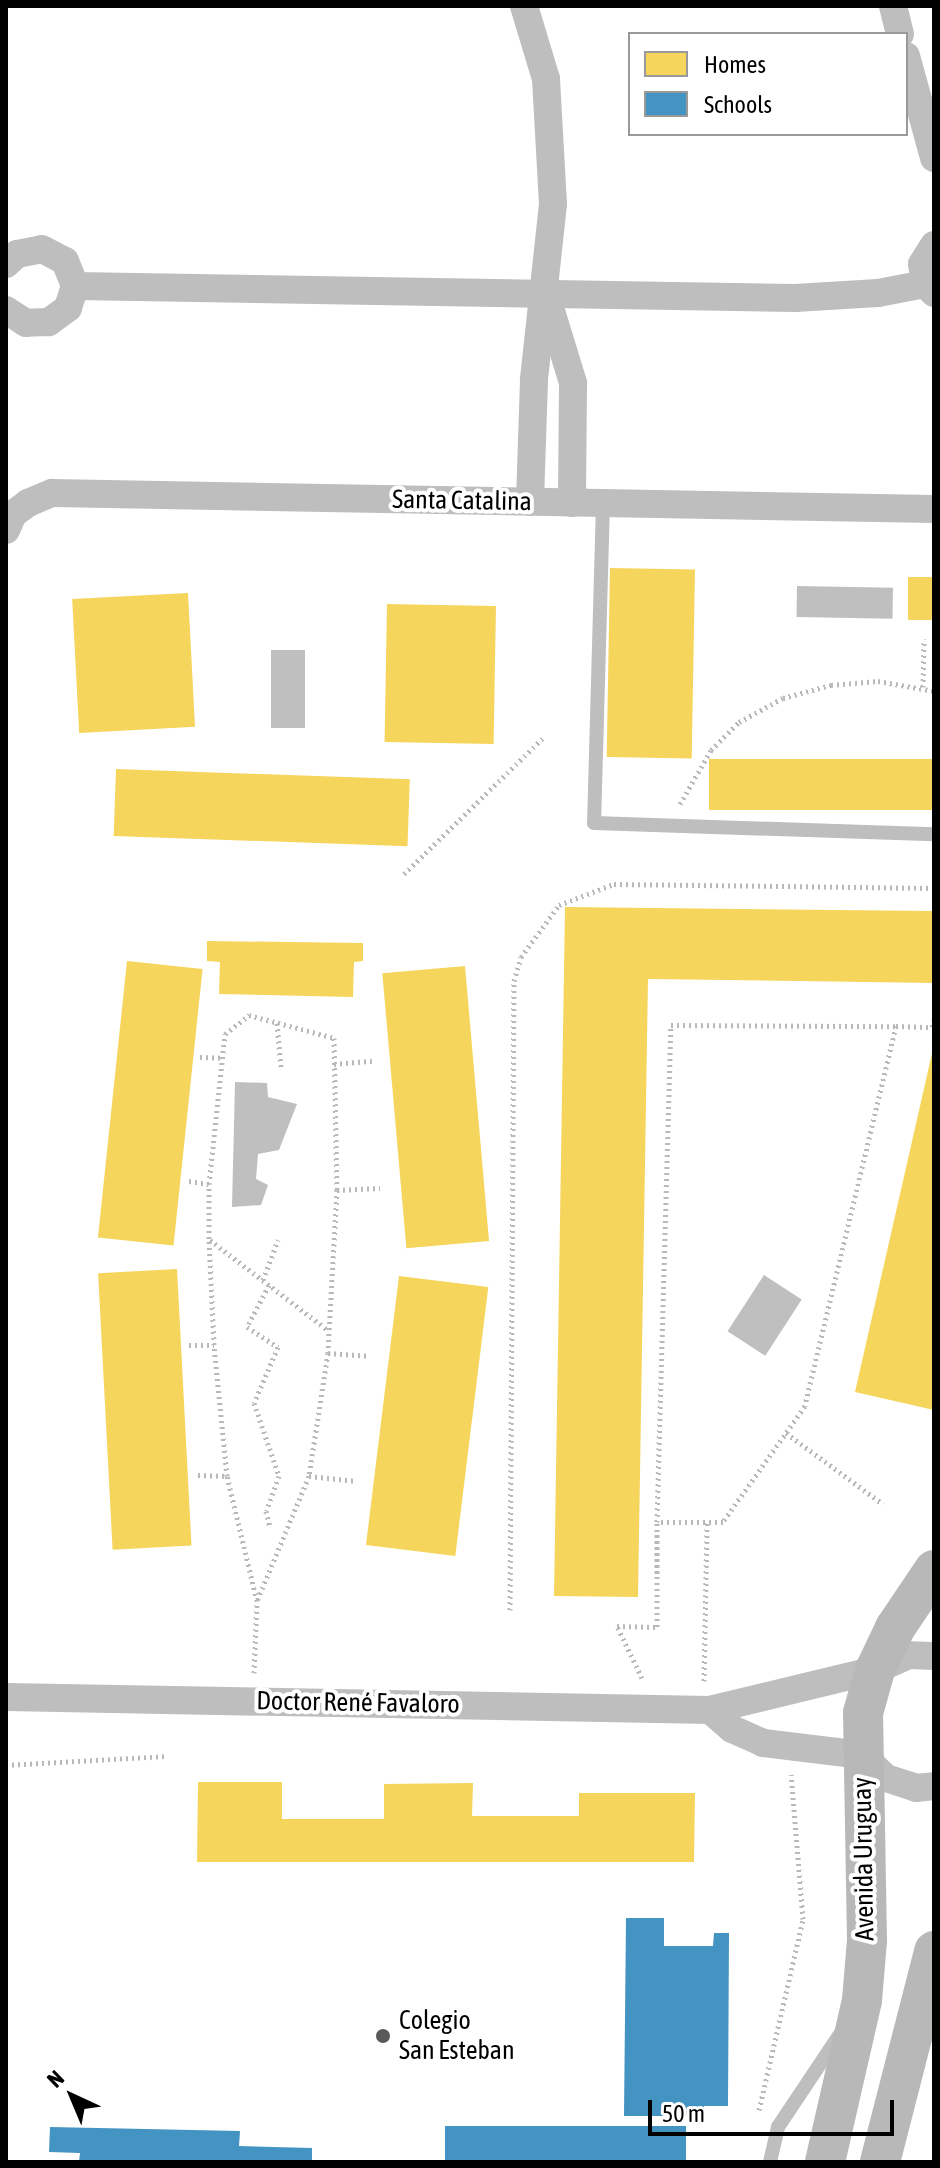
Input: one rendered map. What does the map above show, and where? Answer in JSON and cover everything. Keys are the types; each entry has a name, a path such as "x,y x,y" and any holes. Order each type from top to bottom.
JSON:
{"main road":[{"name":"Avenida Uruguay","path":"825,2162 862,2000 867,1940 863,1713 875,1670 895,1628 934,1570"},
{"path":"880,2162 934,1951"}],"street":[{"path":"524,6 546,79 552,136 553,204 534,380 530,502"},
{"path":"893,6 900,32"},
{"path":"908,63 934,158"},
{"path":"75,286 795,298 930,288 922,264 934,245"},
{"path":"6,264 17,254 42,249 65,261 75,286 68,308 49,322 26,323 6,310"},
{"path":"545,293 573,383 572,503"},
{"name":"Santa Catalina","path":"8,519 28,503 52,493 934,509"},
{"name":"Doctor René Favaloro","path":"6,1697 706,1710 875,1670 909,1655 934,1656"},
{"path":"706,1710 732,1729 763,1743 862,1755 886,1778 916,1788 934,1786"}],"lane":[{"path":"603,503 594,823 934,834"},
{"path":"770,2162 778,2127 862,2000"}],"path":[{"path":"923,687 924,639"},
{"path":"667,825 711,750 739,722 772,704 831,685 878,681 934,691"},
{"path":"404,874 543,738"},
{"path":"510,1610 514,981 521,957 559,905 614,884 934,888"},
{"path":"256,1643 257,1601 227,1476 214,1345 209,1239 209,1184 225,1034 249,1015 334,1038 337,1190 328,1353 309,1476 257,1601"},
{"path":"657,1709 617,1626 657,1627 657,1522 671,1025 932,1027 934,1020"},
{"path":"277,1023 281,1067"},
{"path":"657,1522 723,1522 805,1406 896,1026"},
{"path":"200,1057 223,1058"},
{"path":"334,1064 372,1061"},
{"path":"189,1181 209,1184"},
{"path":"337,1190 380,1188"},
{"path":"209,1239 330,1331"},
{"path":"263,1280 278,1240"},
{"path":"269,1285 247,1327 278,1347 254,1403 279,1476 266,1511 270,1527"},
{"path":"189,1345 214,1345"},
{"path":"328,1353 367,1356"},
{"path":"786,1433 883,1504"},
{"path":"198,1475 227,1476"},
{"path":"309,1476 357,1481"},
{"path":"706,1710 707,1522"},
{"path":"757,2116 803,1919 790,1746"},
{"path":"6,1765 165,1756"}],"shaded area":[{"path":"797,586 893,588 892,619 796,617"},
{"path":"271,650 305,650 305,728 271,728"},
{"path":"235,1082 267,1083 268,1097 297,1104 279,1150 258,1154 256,1179 268,1185 261,1205 232,1207"},
{"path":"764,1275 802,1300 765,1356 728,1331"}],"building: Homes":[{"path":"610,568 695,569 692,758 607,757"},
{"path":"908,577 934,577 934,620 908,620"},
{"path":"188,593 195,727 79,733 72,599"},
{"path":"387,604 496,606 494,744 385,742"},
{"path":"709,759 934,759 934,810 709,810"},
{"path":"116,769 410,779 407,846 114,836"},
{"path":"565,907 934,911 934,983 648,979 638,1597 554,1596"},
{"path":"207,941 363,943 363,961 354,962 353,997 219,994 220,962 207,961"},
{"path":"127,961 203,969 174,1245 98,1237"},
{"path":"465,966 489,1241 406,1248 382,973"},
{"path":"934,1050 934,1410 855,1392"},
{"path":"177,1269 191,1546 113,1550 98,1273"},
{"path":"399,1276 488,1287 455,1556 366,1545"},
{"path":"198,1782 282,1782 282,1819 384,1819 384,1784 473,1783 472,1816 579,1816 579,1793 695,1793 694,1862 197,1862"}],"building: Schools":[{"path":"626,1918 664,1918 664,1946 713,1946 714,1933 729,1933 728,2106 704,2106 704,2116 624,2116"},
{"path":"445,2126 686,2126 686,2162 445,2162"},
{"path":"50,2127 240,2131 239,2146 312,2148 312,2162 79,2162 80,2153 49,2152"}],"place":[{"name":"Colegio San Esteban","path":"383,2036"}]}
